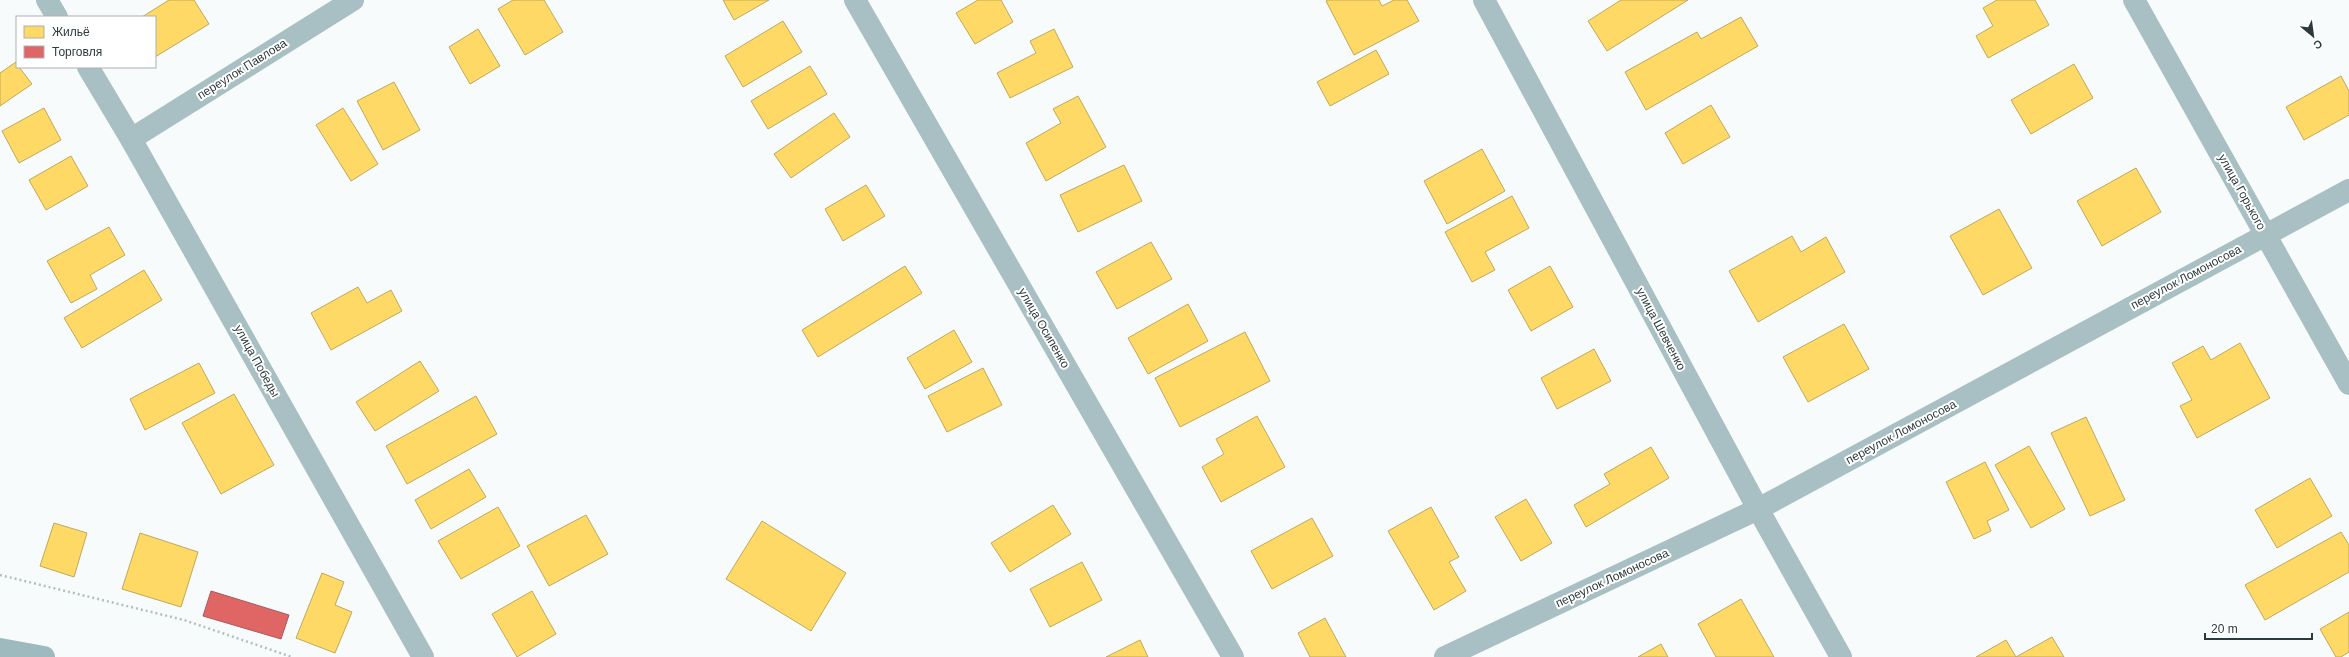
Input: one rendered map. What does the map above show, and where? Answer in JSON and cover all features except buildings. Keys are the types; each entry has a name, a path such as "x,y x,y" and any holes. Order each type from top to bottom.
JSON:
{"main road":[{"path":"0,649 44,657"}],"street":[{"path":"47,0 56,16"},
{"name":"переулок Павлова","path":"131,139 353,0"},
{"name":"улица Осипенко","path":"855,0 1233,657"},
{"name":"улица Шевченко","path":"1484,0 1758,509 1841,657"},
{"name":"улица Горького","path":"2134,0 2349,384"},
{"name":"улица Победы","path":"89,68 131,139 423,657"},
{"name":"переулок Ломоносова","path":"1445,657 1758,509 2349,190"}],"path":[{"path":"0,575 184,620 292,657"}]}
